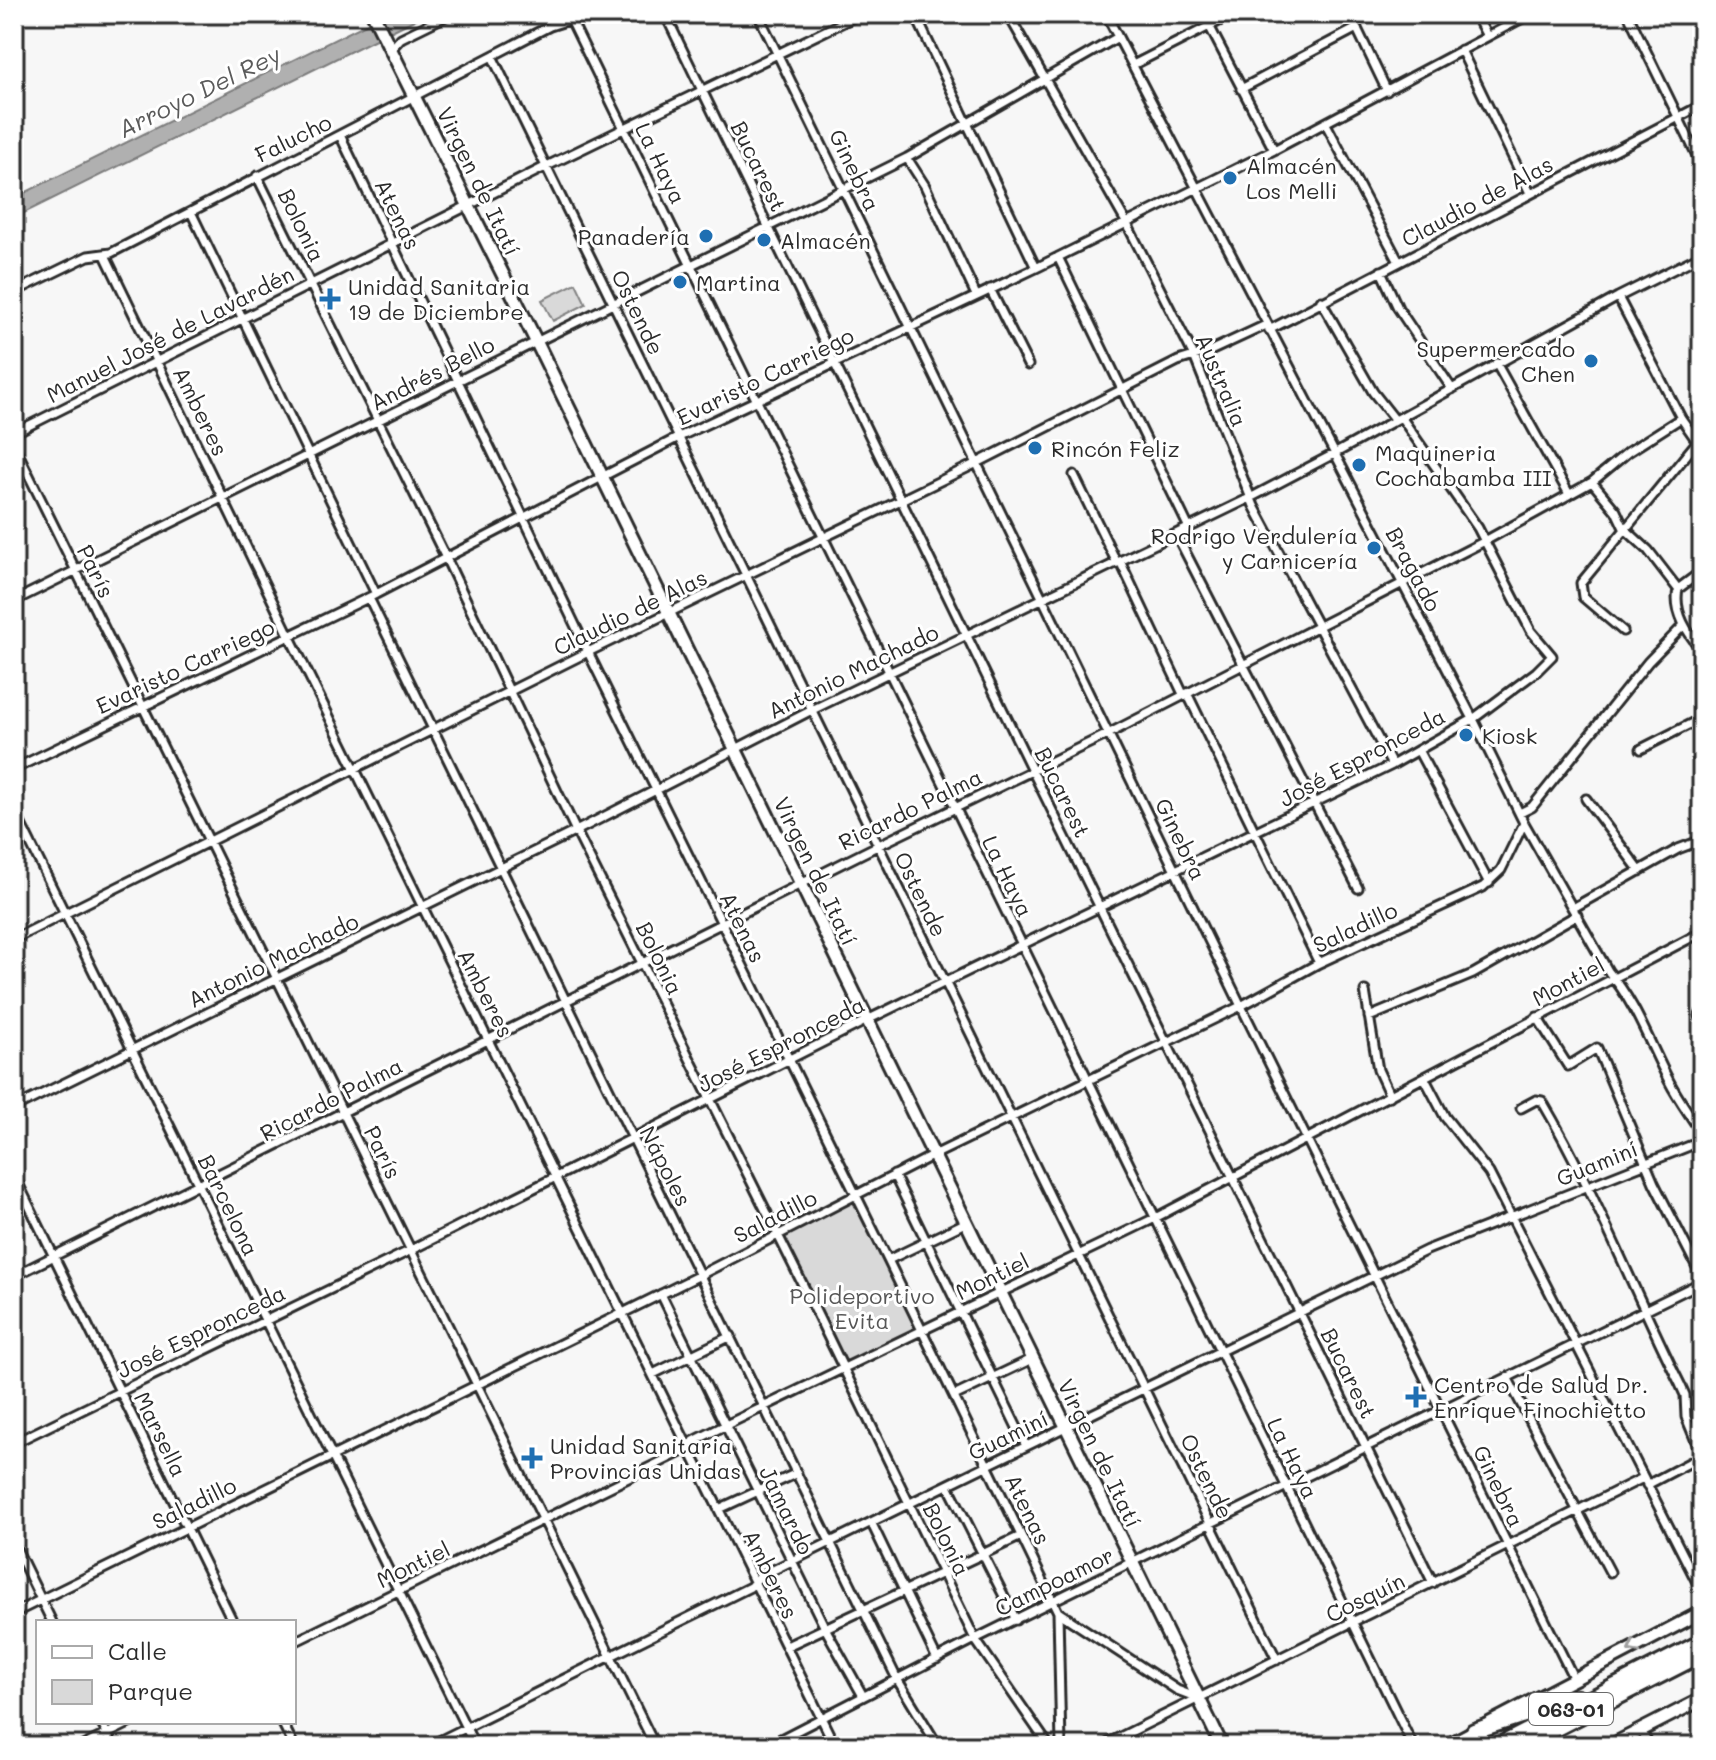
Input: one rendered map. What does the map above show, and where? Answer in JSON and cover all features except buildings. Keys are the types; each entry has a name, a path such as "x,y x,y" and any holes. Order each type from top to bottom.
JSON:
{"highway":[{"name":"063-01","path":"1521,1746 1604,1704 1702,1642"},
{"name":"063-01","path":"1498,1746 1653,1671 1702,1654"},
{"path":"1474,1731 1653,1671"},
{"path":"1537,1746 1604,1704"}],"street":[{"name":"Virgen de Itatí","path":"373,14 416,96 1222,1746"},
{"path":"390,45 450,14"},
{"name":"Falucho","path":"14,292 88,256 105,255 550,26 588,14"},
{"name":"Bucarest","path":"665,14 1032,770 1433,1583"},
{"name":"Ginebra","path":"758,14 1241,1006 1574,1679"},
{"name":"Manuel José de Lavardén","path":"14,433 467,205 860,14"},
{"path":"915,14 1036,268"},
{"name":"Australia","path":"1008,14 1126,222 1194,356 1250,498 1392,765"},
{"name":"Bragado","path":"1106,14 1473,719 1524,823 1647,1032 1674,1090 1702,1134"},
{"path":"1203,14 1274,150"},
{"path":"1133,65 1233,14"},
{"path":"1350,14 1387,91"},
{"path":"1475,14 1487,36"},
{"name":"Evaristo Carriego","path":"14,769 290,637 679,437 1036,268 1274,150 1530,14"},
{"path":"1628,14 1702,166"},
{"name":"La Haya","path":"571,20 1413,1746"},
{"path":"1241,89 1357,28"},
{"name":"Andrés Bello","path":"14,601 907,158 1118,37"},
{"path":"1461,50 1530,193"},
{"name":"Ostende","path":"493,58 1277,1660"},
{"name":"Claudio de Alas","path":"14,939 1178,361 1210,351 1321,301 1702,105"},
{"path":"1326,124 1399,262"},
{"name":"Atenas","path":"340,135 588,652 1058,1612 1061,1746"},
{"path":"907,158 925,186 976,295"},
{"name":"Bolonia","path":"257,176 975,1639 1049,1746"},
{"name":"Nápoles","path":"191,212 310,456 499,868 897,1679 938,1746"},
{"name":"Amberes","path":"105,255 835,1746"},
{"name":"Antonio Machado","path":"14,1108 576,831 812,710 1250,498 1618,297 1702,255"},
{"path":"1058,257 1189,528"},
{"path":"1381,271 1398,308 1452,389"},
{"path":"990,289 1028,365"},
{"path":"1618,297 1681,418 1700,438 1581,583 1583,597 1623,631"},
{"path":"1321,301 1373,392 1442,474 1485,541"},
{"path":"1496,363 1569,494"},
{"name":"Ricardo Palma","path":"14,1276 954,807 1110,733 1485,541 1592,482 1628,452 1681,418"},
{"name":"París","path":"14,445 655,1746"},
{"path":"1074,475 1257,832 1319,963"},
{"path":"1592,482 1616,511 1624,528 1648,550 1678,589"},
{"path":"1176,534 1358,888"},
{"name":"José Espronceda","path":"14,1443 411,1250 867,1020 1257,832 1392,765 1473,719 1552,658 1531,631 1485,541"},
{"path":"1702,571 1678,589 1677,595 1683,626 1702,651"},
{"path":"1520,813 1532,807 1648,662 1683,626"},
{"path":"1641,749 1702,718"},
{"path":"1418,750 1489,883 1501,870 1524,823"},
{"path":"1586,799 1640,871"},
{"name":"Barcelona","path":"14,810 475,1746"},
{"path":"1369,1017 1439,990 1487,967 1640,871 1678,849 1702,840"},
{"name":"Saladillo","path":"14,1613 700,1275 932,1156 1241,1006 1319,963 1489,883"},
{"name":"Montiel","path":"296,1641 681,1452 726,1425 1155,1218 1702,932"},
{"path":"1365,991 1378,1070 1390,1096"},
{"path":"1537,1017 1568,1066 1597,1048 1645,1162 1702,1280"},
{"path":"1425,1079 1445,1117 1484,1164 1702,1592"},
{"path":"1521,1108 1536,1100 1542,1101 1565,1140 1685,1395 1686,1417 1702,1456"},
{"name":"Guaminí","path":"429,1746 750,1587 755,1581 909,1503 1427,1250 1702,1141"},
{"name":"Marsella","path":"14,1175 232,1620"},
{"path":"894,1175 1026,1446"},
{"path":"888,1260 965,1223"},
{"name":"Campoamor","path":"767,1746 975,1639 1644,1313 1702,1280"},
{"name":"Jamardo","path":"661,1294 825,1628 863,1696"},
{"path":"653,1374 731,1336"},
{"path":"954,1396 1032,1359"},
{"path":"1508,1379 1610,1572"},
{"name":"Cosquín","path":"1102,1746 1576,1510 1702,1456"},
{"path":"719,1509 797,1473"},
{"path":"948,1485 1016,1620"},
{"path":"871,1522 937,1659"},
{"path":"787,1646 1021,1536"},
{"path":"14,1544 51,1620"},
{"path":"1058,1612 1177,1690 1198,1698"},
{"path":"1446,1746 1702,1612"},
{"path":"1610,1746 1702,1699"},
{"path":"102,1724 113,1746"},
{"path":"83,1746 127,1724"},
{"path":"283,1724 294,1746"},
{"path":"1641,1730 1649,1746"}],"green space":[{"path":"576,283 586,304 553,321 542,300"},
{"name":"Polideportivo Evita","path":"856,1194 921,1330 844,1369 778,1236"}],"shaded area":[{"path":"386,14 426,14 14,218 14,198"}],"place":[{"name":"Almacén Los Melli","path":"1230,178"},
{"name":"Panadería","path":"706,236"},
{"name":"Almacén","path":"764,240"},
{"name":"Martina","path":"680,282"},
{"name":"Unidad Sanitaria 19 de Diciembre","path":"330,299"},
{"name":"Supermercado Chen","path":"1591,361"},
{"name":"Rincón Feliz","path":"1035,448"},
{"name":"Maquineria Cochabamba III","path":"1359,465"},
{"name":"Rodrigo Verdulería y Carnicería","path":"1374,548"},
{"name":"Kiosk","path":"1466,735"},
{"name":"Centro de Salud Dr. Enrique Finochietto","path":"1416,1397"},
{"name":"Unidad Sanitaria Provincias Unidas","path":"532,1458"}],"water label":[{"name":"Arroyo Del Rey","path":"199,91"}]}
